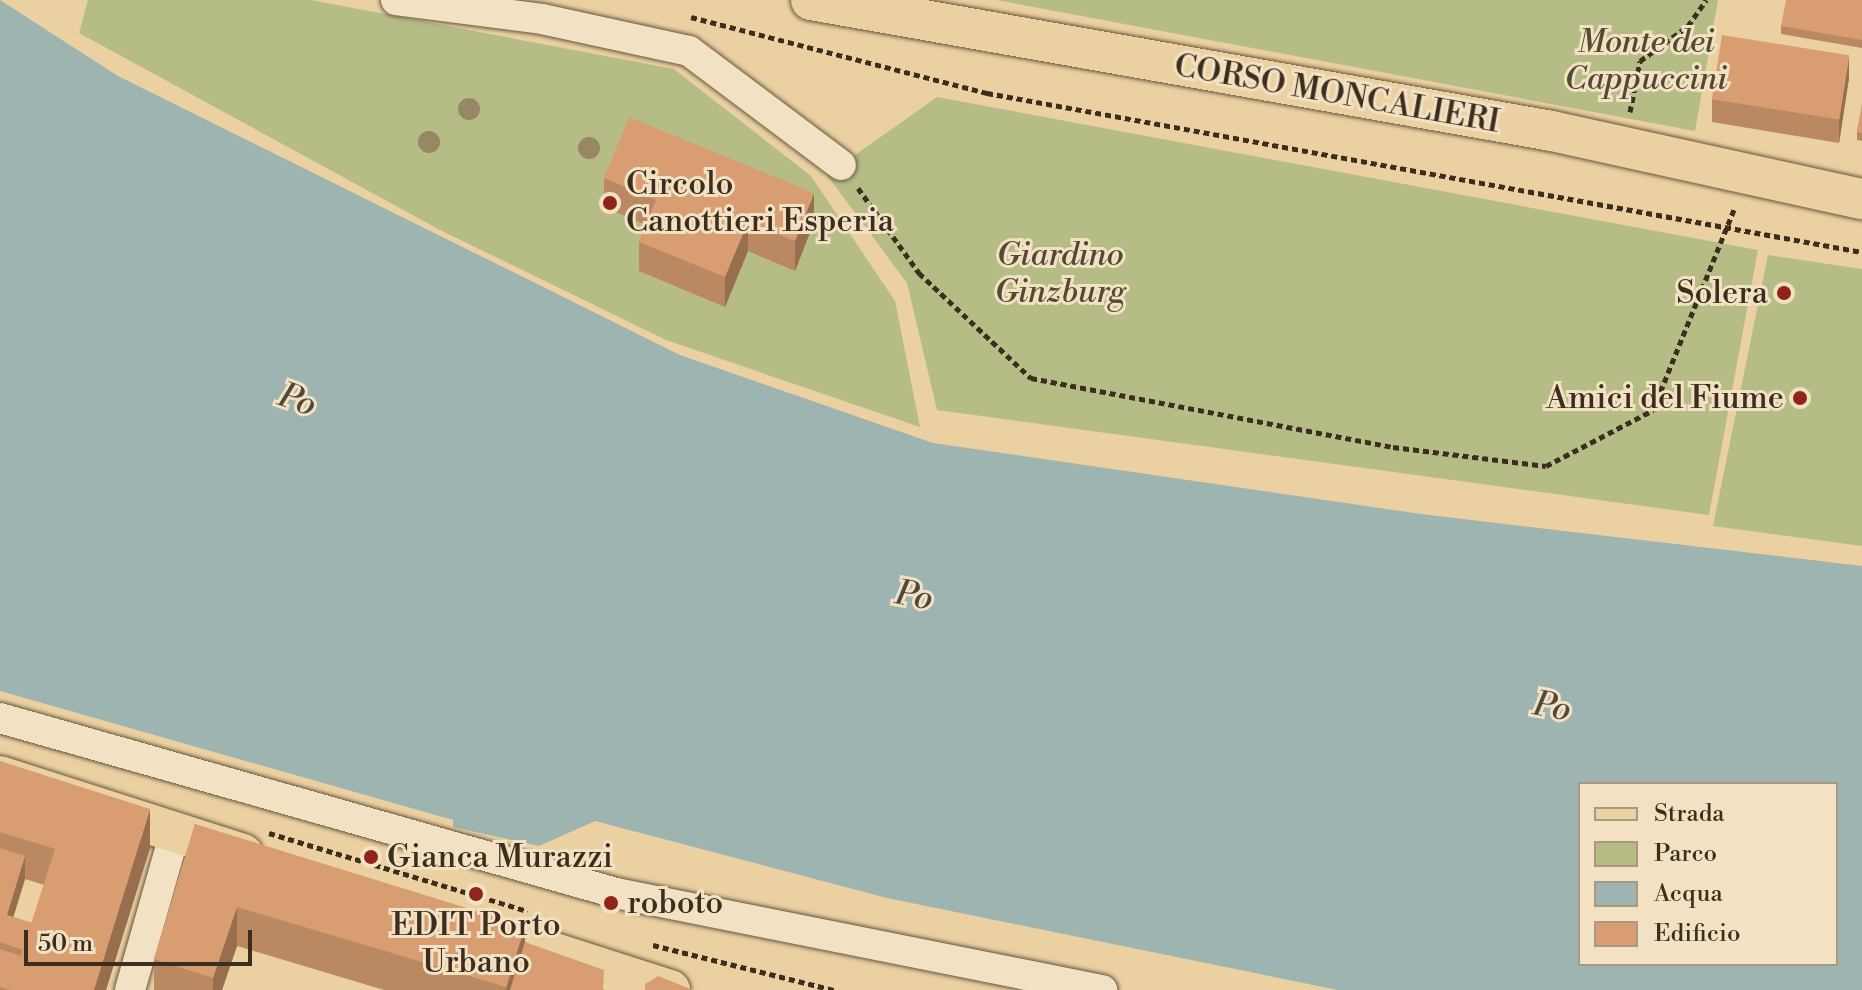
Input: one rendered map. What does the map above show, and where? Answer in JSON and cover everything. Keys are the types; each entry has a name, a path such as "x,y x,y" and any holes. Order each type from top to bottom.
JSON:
{"main road":[{"name":"CORSO MONCALIERI","path":"811,0 1632,149 1862,199"},
{"path":"0,776 280,865"},
{"path":"492,933 634,970 670,990"}],"street":[{"path":"396,0 542,19 689,51 841,165"},
{"path":"0,718 616,893 1102,990"},
{"path":"130,990 175,832"}],"path":[{"path":"1632,149 1628,92 1640,61 1688,26 1706,0"},
{"path":"681,15 987,93 1862,252"},
{"path":"841,165 919,273 1031,378 1393,447 1546,466 1653,410 1731,228 1742,174"},
{"path":"255,829 541,915"},
{"path":"634,970 833,990"}],"green space":[{"name":"Circolo Canottieri Esperia","path":"88,0 311,0 674,69 811,176 895,301 920,427 666,340 440,230 79,33"},
{"name":"Monte dei Cappuccini","path":"996,0 1718,0 1695,131"},
{"name":"Giardino Ginzburg","path":"937,97 1758,250 1709,515 937,410 907,283 827,175"},
{"name":"Amici del Fiume","path":"1768,255 1862,269 1862,546 1713,526"}],"water":[{"name":"Po","path":"0,0 118,76 680,355 933,443 1421,514 1862,566 1862,990 1338,990 887,898 595,821 539,846 453,827 453,820 0,691"}],"building":[{"path":"1786,0 1862,0 1862,40 1781,26"},
{"path":"1722,35 1849,55 1839,119 1712,99"},
{"path":"1862,105 1862,133 1857,132"},
{"path":"629,117 814,193 795,241 748,222 725,277 639,242 656,200 604,178"},
{"path":"0,761 150,809 94,990 10,990 55,849 0,832"},
{"path":"195,824 525,926 506,987 237,907 213,978 154,959"},
{"path":"0,848 25,856 7,915 32,923 23,950 0,942"},
{"path":"525,942 604,970 603,990 510,990"},
{"path":"0,949 21,956 10,990 0,987"},
{"path":"658,976 693,990 645,990 645,984"}],"place":[{"name":"Circolo Canottieri Esperia","path":"610,203"},
{"name":"Solera","path":"1784,293"},
{"name":"Amici del Fiume","path":"1800,398"},
{"name":"Gianca Murazzi","path":"371,857"},
{"name":"EDIT Porto Urbano","path":"476,894"},
{"name":"roboto","path":"611,903"}]}
